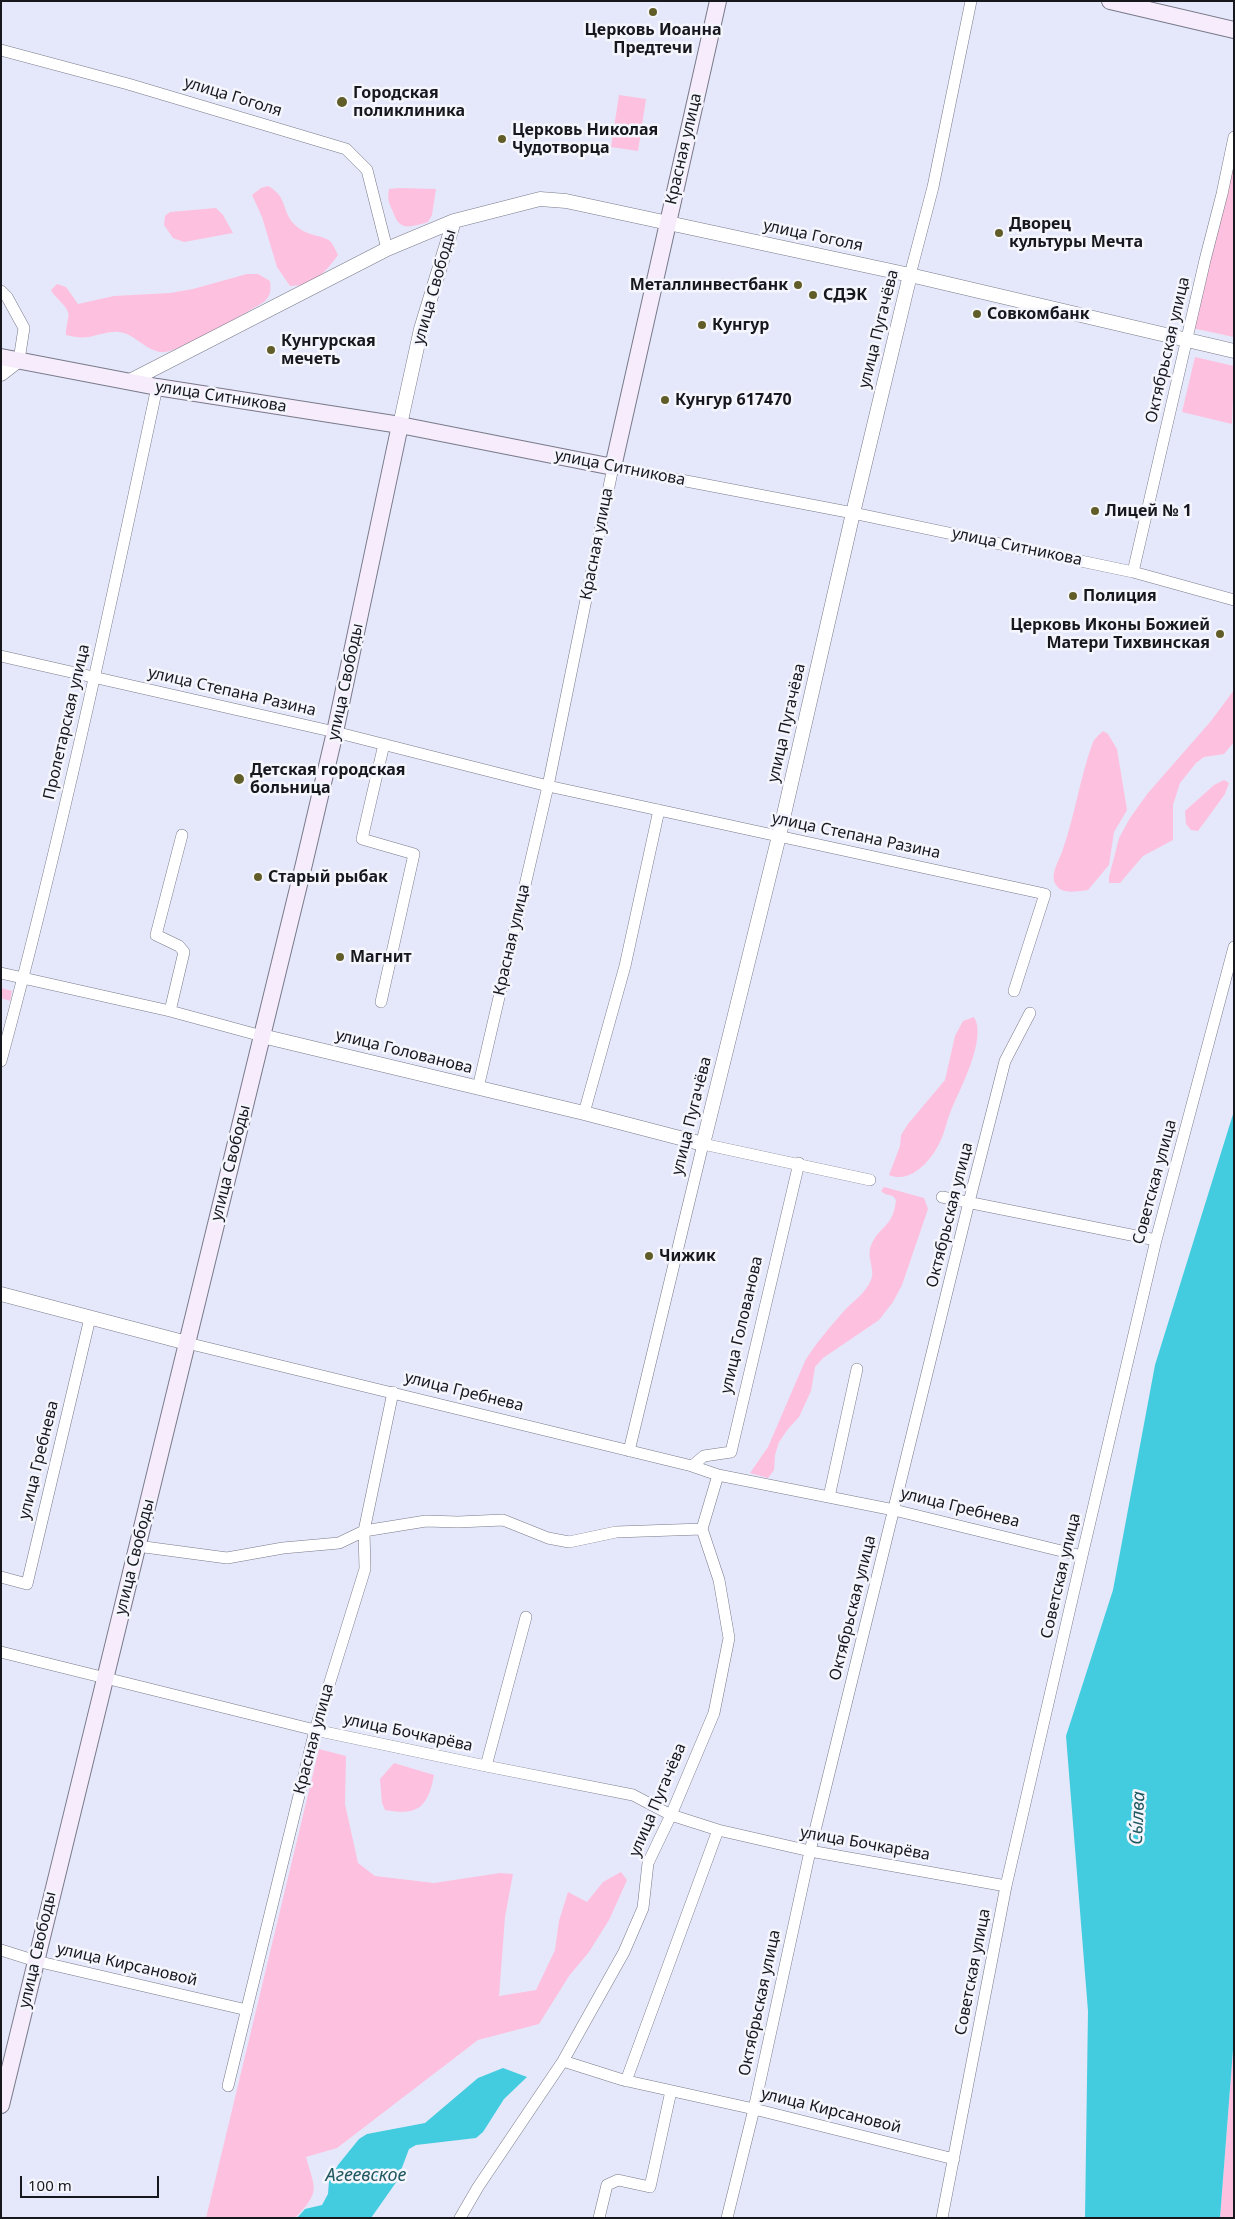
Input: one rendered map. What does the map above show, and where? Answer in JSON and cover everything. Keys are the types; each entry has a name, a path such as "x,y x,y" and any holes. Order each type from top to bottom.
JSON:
{"main road":[{"name":"Красная улица","path":"613,467 718,1"},
{"path":"1110,1 1234,30"},
{"name":"улица Ситникова","path":"1,357 157,387 400,424 613,467"},
{"name":"улица Свободы","path":"1,2105 335,732 400,424"}],"street":[{"name":"улица Пугачёва","path":"629,1451 779,836 853,513 933,187 971,1"},
{"name":"улица Гоголя","path":"1,50 128,84 346,149 367,170 387,249"},
{"name":"Октябрьская улица","path":"1134,572 1234,137"},
{"name":"улица Гоголя","path":"128,382 387,249 454,221 540,199 566,201 910,275 1234,351"},
{"name":"улица Свободы","path":"400,424 420,329 454,221"},
{"path":"1,292 7,297 24,328 19,360 1,374"},
{"name":"Пролетарская улица","path":"1,1061 24,978 95,677 157,387"},
{"name":"улица Ситникова","path":"613,467 853,513 1134,572 1234,600"},
{"name":"Красная улица","path":"478,1088 548,786 613,467"},
{"name":"улица Степана Разина","path":"1,656 335,732 548,786 1046,894 1014,990"},
{"path":"381,1002 414,854 362,839 384,744"},
{"path":"584,1113 625,966 659,810"},
{"path":"170,1011 184,952 179,946 156,935 182,835"},
{"name":"Советская улица","path":"942,2218 1006,1886 1156,1240 1234,947"},
{"name":"улица Голованова","path":"1,973 170,1011 262,1036 584,1113 703,1144 799,1163 870,1180"},
{"name":"Октябрьская улица","path":"727,2218 754,2108 810,1851 969,1202 1005,1061 1030,1013"},
{"name":"улица Голованова","path":"692,1466 704,1456 731,1452 799,1163"},
{"path":"942,1197 1156,1240"},
{"name":"улица Гребнева","path":"1,1294 187,1343 692,1466 718,1475 894,1510 1082,1556"},
{"name":"улица Гребнева","path":"1,1577 27,1584 90,1318"},
{"path":"829,1497 857,1369"},
{"name":"Красная улица","path":"228,2086 315,1730 365,1569 364,1532 394,1392"},
{"path":"137,1546 227,1558 282,1548 340,1543 364,1532 426,1521 502,1520 548,1538 569,1542 616,1532 702,1529 718,1475"},
{"name":"улица Пугачёва","path":"460,2218 488,2172 563,2061 624,1952 643,1908 648,1863 671,1815 714,1713 729,1638 719,1580 702,1529"},
{"path":"486,1766 526,1617"},
{"name":"улица Бочкарёва","path":"1,1652 315,1730 486,1766 633,1794 671,1815 718,1830 810,1851 1006,1886"},
{"path":"626,2081 718,1830"},
{"name":"улица Кирсановой","path":"1,1950 247,2010"},
{"name":"улица Кирсановой","path":"563,2061 626,2081 754,2108 954,2159"},
{"path":"599,2218 607,2185 618,2180 650,2187 671,2091"}],"shaded area":[{"path":"619,95 646,99 638,151 611,147"},
{"path":"1234,152 1234,337 1192,328"},
{"path":"268,186 282,199 287,214 294,224 308,233 330,241 338,255 323,273 305,284 290,286 277,267 262,217 252,195 261,188"},
{"path":"389,189 436,189 432,215 428,222 411,226 399,223 390,206 388,196"},
{"path":"216,208 223,215 233,233 184,242 173,238 164,225 165,216 170,212"},
{"path":"247,274 258,274 270,281 270,293 264,302 196,340 169,351 160,352 149,348 125,333 108,333 86,337 66,335 68,312 51,290 57,284 66,287 78,304 114,296 170,293 193,289"},
{"path":"1195,357 1234,366 1232,424 1182,412"},
{"path":"1234,690 1234,742 1224,754 1204,757 1196,763 1180,783 1173,805 1173,840 1143,856 1120,883 1109,883 1119,838 1130,818 1148,793 1211,721"},
{"path":"1103,731 1108,734 1117,749 1127,810 1114,832 1109,865 1088,890 1066,891 1056,885 1054,872 1067,836 1093,742"},
{"path":"1224,780 1229,783 1225,794 1198,831 1191,830 1186,824 1185,811 1214,785"},
{"path":"1,988 12,991 10,1001 1,998"},
{"path":"974,1017 977,1026 975,1049 939,1144 925,1164 912,1174 897,1177 889,1175 900,1146 901,1135 945,1080 955,1036 963,1021"},
{"path":"884,1187 924,1198 928,1209 902,1285 893,1302 879,1320 823,1358 815,1367 811,1391 799,1417 779,1442 775,1455 774,1470 768,1478 750,1473 768,1447 805,1361 823,1335 862,1293 871,1280 870,1248 876,1237 890,1220 895,1209 896,1200 893,1196 881,1191"},
{"path":"319,1749 346,1756 345,1804 358,1863 375,1876 434,1883 500,1873 513,1874 505,1917 499,1996 536,1990 555,1950 559,1921 568,1892 587,1902 603,1882 621,1872 627,1880 609,1920 589,1952 569,1976 539,2024 478,2040 337,2148 306,2157 314,2190 309,2202 295,2218 206,2218"},
{"path":"394,1763 434,1775 424,1802 413,1810 396,1812 385,1810 382,1803 380,1779"},
{"path":"1234,2037 1234,2218 1220,2218 1221,2204"}],"water":[{"name":"Сы́лва","path":"1234,1111 1234,2037 1220,2218 1085,2218 1088,2011 1066,1736 1113,1590 1155,1365"},
{"name":"Агеевское","path":"503,2068 527,2077 504,2099 483,2132 476,2138 416,2145 409,2149 397,2181 371,2218 297,2218 305,2209 322,2205 328,2194 329,2181 338,2165 359,2139 367,2134 425,2123 478,2078"}],"place":[{"name":"Церковь Иоанна Предтечи","path":"653,12"},
{"name":"Городская поликлиника","path":"342,102"},
{"name":"Церковь Николая Чудотворца","path":"502,139"},
{"name":"Дворец культуры Мечта","path":"999,233"},
{"name":"Металлинвестбанк","path":"798,285"},
{"name":"СДЭК","path":"813,295"},
{"name":"Совкомбанк","path":"977,314"},
{"name":"Кунгур","path":"702,325"},
{"name":"Кунгурская мечеть","path":"271,350"},
{"name":"Кунгур 617470","path":"665,400"},
{"name":"Лицей № 1","path":"1095,511"},
{"name":"Полиция","path":"1073,596"},
{"name":"Церковь Иконы Божией Матери Тихвинская","path":"1220,634"},
{"name":"Детская городская больница","path":"239,779"},
{"name":"Старый рыбак","path":"258,877"},
{"name":"Магнит","path":"340,957"},
{"name":"Чижик","path":"649,1256"}]}
